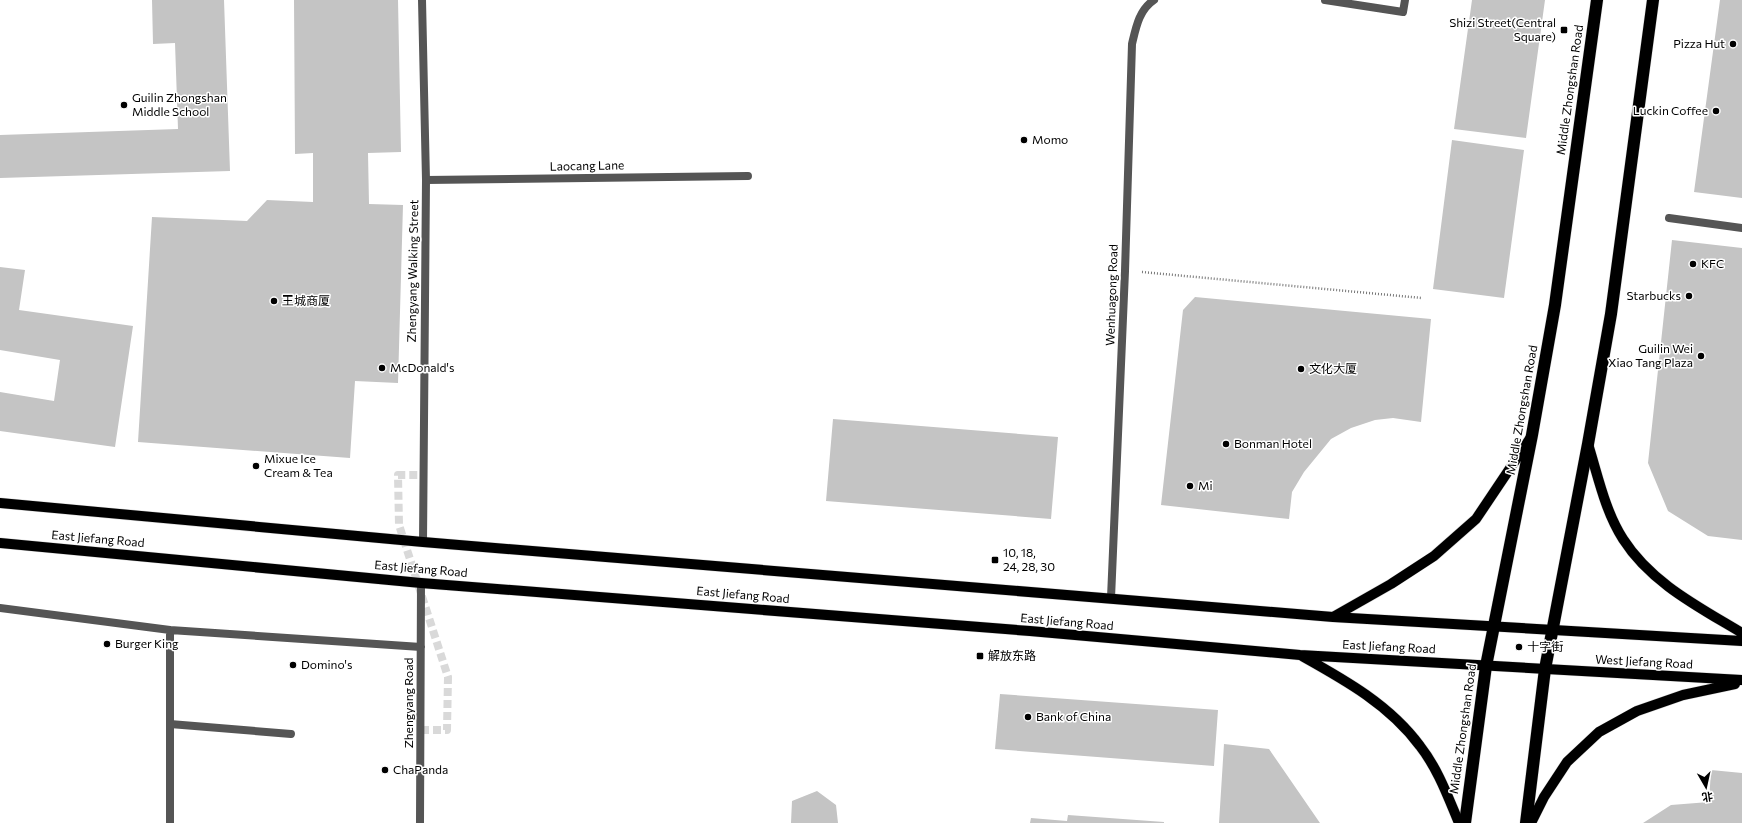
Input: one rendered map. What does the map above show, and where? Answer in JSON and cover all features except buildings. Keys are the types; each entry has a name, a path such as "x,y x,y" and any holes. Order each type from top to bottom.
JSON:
{"highway":[{"name":"Middle Zhongshan Road","path":"1465,823 1486,666 1532,435 1555,305 1597,0"},
{"path":"1526,823 1545,669 1611,314 1653,0"}],"main road":[{"path":"1333,616 1391,584 1434,556 1476,519 1532,435"},
{"path":"1588,444 1605,501 1623,538 1647,570 1691,603 1742,633"},
{"path":"0,503 423,542 1333,616 1493,627 1742,641"},
{"name":"East Jiefang Road","path":"0,543 422,583 1300,655 1545,669"},
{"path":"1300,655 1345,680 1388,711 1420,746 1442,784 1459,823"},
{"name":"West Jiefang Road","path":"1545,669 1742,681"},
{"path":"1531,823 1544,797 1567,762 1599,732 1638,711 1675,698 1742,681"}],"street":[{"name":"Zhengyang Walking Street","path":"422,0 426,180 423,542"},
{"name":"Wenhuagong Road","path":"1111,598 1126,270 1132,44 1137,23 1147,5 1154,0"},
{"path":"1325,0 1402,12 1405,0"},
{"name":"Laocang Lane","path":"426,180 748,176"},
{"path":"1669,218 1742,228"},
{"name":"Zhengyang Road","path":"420,823 422,583"},
{"path":"0,608 170,630 421,647"},
{"path":"170,630 170,823"},
{"path":"170,724 291,734"}],"path":[{"path":"1126,270 1422,298"}],"tunnel":[{"path":"421,730 447,730 448,677 399,525 398,475 424,475"}],"place":[{"name":"Shizi Street(Central Square)","path":"1564,30"},
{"name":"Pizza Hut","path":"1733,44"},
{"name":"Guilin Zhongshan Middle School","path":"124,105"},
{"name":"Luckin Coffee","path":"1716,111"},
{"name":"Momo","path":"1024,140"},
{"name":"KFC","path":"1693,264"},
{"name":"Starbucks","path":"1689,296"},
{"name":"王城商厦","path":"274,301"},
{"name":"Guilin Wei Xiao Tang Plaza","path":"1701,356"},
{"name":"McDonald's","path":"382,368"},
{"name":"文化大厦","path":"1301,369"},
{"name":"Bonman Hotel","path":"1226,444"},
{"name":"Mixue Ice Cream & Tea","path":"256,466"},
{"name":"Mi","path":"1190,486"},
{"name":"10, 18, 24, 28, 30","path":"995,560"},
{"name":"Burger King","path":"107,644"},
{"name":"十字街","path":"1519,647"},
{"name":"解放东路","path":"980,656"},
{"name":"Domino's","path":"293,665"},
{"name":"Bank of China","path":"1028,717"},
{"name":"ChaPanda","path":"385,770"}]}
